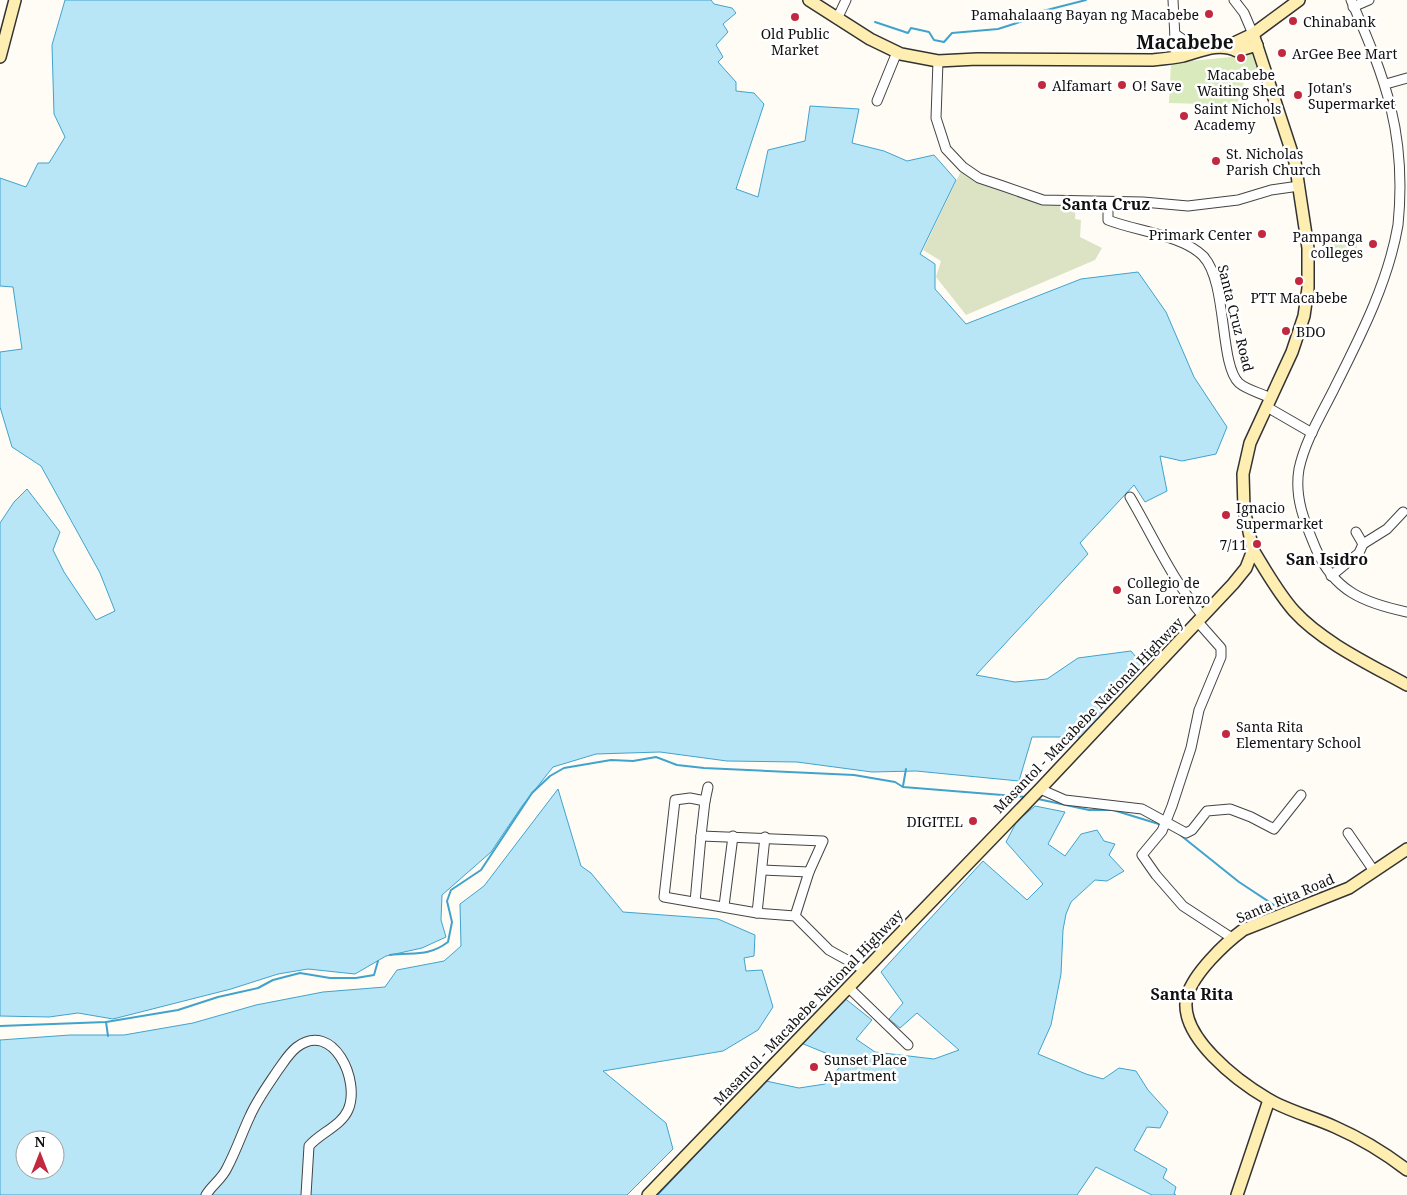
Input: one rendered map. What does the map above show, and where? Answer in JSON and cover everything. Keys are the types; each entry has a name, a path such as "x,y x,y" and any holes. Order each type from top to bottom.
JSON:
{"main road":[{"path":"0,56 15,0"},
{"path":"809,0 837,19 896,52 938,61 977,59 1152,60 1176,57 1198,50 1229,48 1234,42 1255,40 1299,0"},
{"path":"1255,40 1295,162 1308,248 1308,288 1304,316 1292,352 1250,443 1243,474 1244,509 1253,550 1295,612 1318,631 1407,685"},
{"name":"Masantol - Macabebe National Highway","path":"648,1195 1039,790 1200,619 1246,568 1253,550"},
{"name":"Santa Rita Road","path":"1407,849 1349,888 1243,930 1232,938 1196,978 1187,997 1187,1012 1195,1033 1214,1058 1241,1082 1270,1100 1348,1133 1407,1170"},
{"path":"1236,1195 1270,1100"}],"street":[{"path":"837,19 846,0"},
{"path":"1172,0 1176,57"},
{"path":"1234,0 1244,13 1255,40"},
{"path":"1369,0 1352,3 1369,39 1386,84 1399,127 1405,163 1397,226 1385,272 1371,312 1312,433 1299,470 1299,500 1304,522 1322,564 1331,576 1341,585 1371,603 1407,612"},
{"path":"1175,34 1198,50"},
{"path":"877,101 896,52"},
{"path":"938,61 936,118 946,149 963,167 979,178 1043,200 1188,206 1238,200 1299,186"},
{"path":"1386,84 1407,78"},
{"name":"Santa Cruz Road","path":"1108,202 1108,220 1190,247 1203,256 1212,269 1221,307 1232,373 1240,384 1269,402"},
{"path":"1269,402 1312,433"},
{"path":"1130,497 1161,558 1221,648 1221,657 1199,710 1191,748 1163,826 1142,855 1156,875 1183,906 1232,938"},
{"path":"1331,576 1359,553 1363,544 1387,529 1403,512"},
{"path":"1356,532 1363,544"},
{"path":"695,902 701,836 708,788"},
{"path":"1039,790 1065,800 1142,809 1163,826 1186,833 1192,830 1207,811 1230,809 1274,829 1301,795"},
{"path":"705,801 690,798 675,800 664,897 757,913 795,916 829,950 864,970"},
{"path":"1348,832 1374,871"},
{"path":"701,836 765,837 823,841 809,872 795,916"},
{"path":"724,906 733,836"},
{"path":"757,913 765,837"},
{"path":"762,870 809,872"},
{"path":"848,988 908,1045"},
{"path":"206,1195 224,1174 254,1108 291,1052 305,1042 321,1041 335,1050 349,1072 350,1100 348,1110 343,1118 313,1140 309,1146 306,1195"}],"green space":[{"path":"1251,51 1259,76 1245,79 1237,105 1169,103 1171,63 1231,57"},
{"path":"961,171 989,185 1076,203 1075,219 1081,220 1080,237 1102,248 1095,260 966,315 936,277 941,261 923,250"},
{"path":"1343,232 1358,232 1356,259 1338,259 1338,252 1330,252 1329,241 1342,240"}],"water":[{"path":"65,0 711,0 714,4 732,8 736,13 723,24 728,32 716,45 723,57 718,62 736,82 736,91 754,93 764,104 736,189 758,197 768,150 805,141 810,106 859,109 852,143 884,151 907,161 934,155 956,180 920,254 935,264 935,289 966,324 1081,279 1138,272 1166,312 1194,377 1227,427 1216,454 1182,461 1160,456 1167,491 1145,502 1134,485 1080,543 1088,554 976,675 1015,682 1047,679 1078,658 1131,651 1146,669 1081,737 1032,737 1019,781 916,771 872,772 797,762 727,761 660,752 596,754 553,767 522,806 491,852 442,895 441,920 446,937 422,948 386,956 355,974 308,969 278,974 231,989 113,1019 78,1013 49,1017 0,1016 0,523 14,502 27,489 60,532 53,550 64,572 96,620 115,611 100,573 41,466 12,447 0,407 0,352 22,349 13,287 0,286 0,178 26,187 38,163 49,163 65,137 54,114 52,45"},
{"path":"558,789 581,866 591,873 623,912 718,919 755,935 754,956 744,958 746,971 762,970 773,1007 758,1030 723,1051 603,1071 666,1123 673,1149 627,1195 0,1195 0,1040 70,1035 124,1035 193,1023 256,1005 323,992 385,987 397,970 444,961 461,946 460,904 484,886"},
{"path":"1035,806 1065,812 1048,844 1065,856 1081,834 1097,830 1104,841 1115,844 1109,855 1124,871 1107,881 1095,880 1071,902 1066,914 1063,930 1061,974 1051,1025 1038,1054 1103,1079 1119,1068 1136,1071 1148,1090 1168,1112 1160,1128 1147,1127 1134,1150 1167,1169 1163,1178 1176,1187 1174,1194 1176,1195 1152,1195 1096,1167 1077,1195 658,1195 766,1081 799,1088 825,1084 845,1061 801,1043 843,997 872,1020 856,1039 875,1052 934,1059 959,1050 917,1013 900,1028 889,1019 903,1003 881,972 983,861 1027,900 1043,884 1006,842 1017,821"}],"waterway":[{"path":"875,22 908,33 911,28 929,32 934,40 944,42 952,33 998,29 1023,21 1024,18 1035,13 1086,0"},
{"path":"390,955 427,952 441,947 448,942 452,922 447,901 451,890 481,870 532,793 550,776 564,768 611,760 633,761 656,757 677,765 704,768 854,775 895,782 903,787 1026,797"},
{"path":"903,786 906,769"},
{"path":"1038,799 1089,810 1113,810 1162,825"},
{"path":"1179,834 1239,882 1280,909"},
{"path":"0,1026 106,1022 178,1010 218,997 258,988 273,980 300,973 330,978 356,978 374,975 378,961"},
{"path":"106,1022 108,1036"}],"place":[{"name":"Pamahalaang Bayan ng Macabebe","path":"1209,14"},
{"name":"Old Public Market","path":"795,17"},
{"name":"Chinabank","path":"1293,21"},
{"name":"ArGee Bee Mart","path":"1282,53"},
{"name":"Macabebe Waiting Shed","path":"1241,58"},
{"name":"Alfamart","path":"1042,85"},
{"name":"O! Save","path":"1122,85"},
{"name":"Jotan's Supermarket","path":"1298,95"},
{"name":"Saint Nichols Academy","path":"1184,116"},
{"name":"St. Nicholas Parish Church","path":"1216,161"},
{"name":"Primark Center","path":"1262,234"},
{"name":"Pampanga colleges","path":"1373,244"},
{"name":"PTT Macabebe","path":"1299,281"},
{"name":"BDO","path":"1286,331"},
{"name":"Ignacio Supermarket","path":"1226,515"},
{"name":"7/11","path":"1257,544"},
{"name":"Collegio de San Lorenzo","path":"1117,590"},
{"name":"Santa Rita Elementary School","path":"1226,734"},
{"name":"DIGITEL","path":"973,821"},
{"name":"Sunset Place Apartment","path":"814,1067"}],"district":[{"name":"Macabebe","path":"1185,42"},
{"name":"Santa Cruz","path":"1106,204"},
{"name":"San Isidro","path":"1327,559"},
{"name":"Santa Rita","path":"1192,994"}]}
